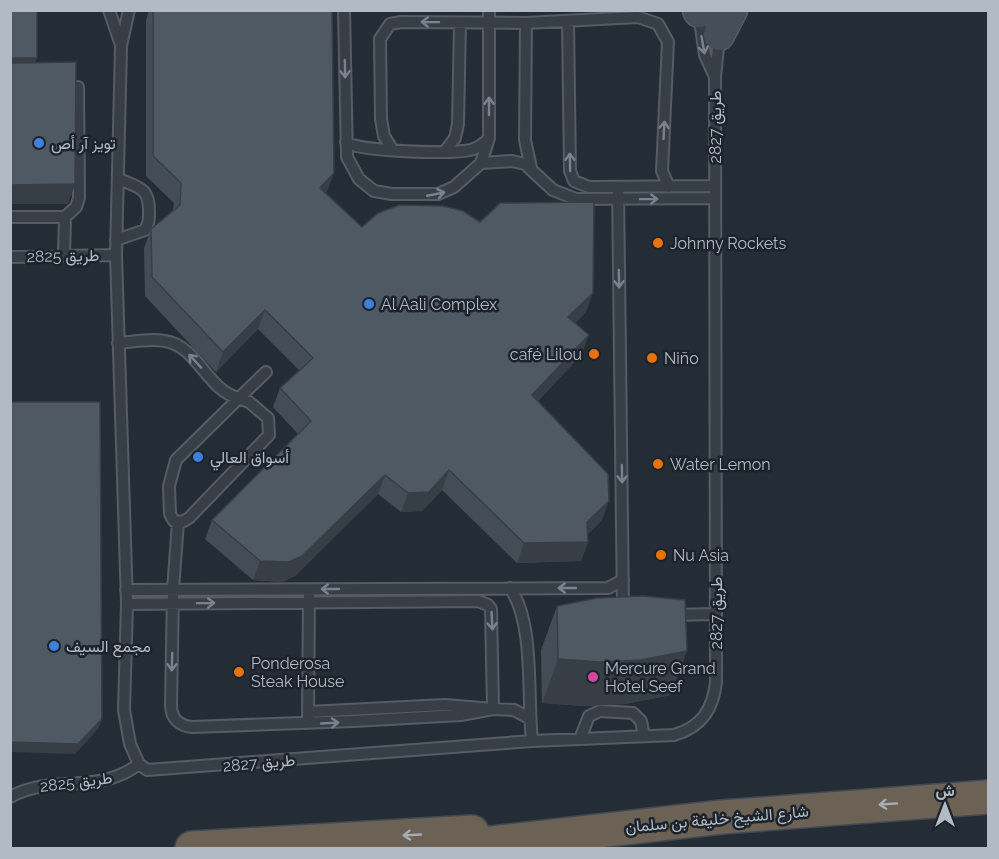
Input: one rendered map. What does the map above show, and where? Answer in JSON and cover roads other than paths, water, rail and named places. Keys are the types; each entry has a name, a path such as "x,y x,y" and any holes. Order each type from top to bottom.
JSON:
{"highway":[{"name":"شارع الشيخ خليفة بن سلمان","path":"447,849 722,817 988,797"},
{"path":"192,849 722,817"}],"lane":[{"path":"109,10 121,46"},
{"path":"129,10 121,46 116,255 127,604 124,710 127,733 139,764"},
{"path":"344,10 347,157 353,171 366,186 383,194 438,194 454,187 481,163 489,138 489,10"},
{"name":"طريق 2827","path":"710,15 705,55 715,77"},
{"name":"طريق 2827","path":"139,764 147,770 171,770 532,741 644,736 684,732 694,727 708,712 716,682 715,77 710,15"},
{"path":"392,150 381,128 382,33 395,22 526,24 638,17 658,24 664,32 669,52 662,171 669,187"},
{"path":"568,21 571,177 583,187 715,186"},
{"path":"446,150 455,138 458,124 460,23"},
{"path":"526,24 525,140 531,168"},
{"path":"10,217 65,217 76,207 79,198 78,87"},
{"path":"346,142 361,149 470,150 481,146 489,138"},
{"path":"481,163 519,162 531,168 546,185 560,194 576,199 715,198"},
{"path":"116,240 145,230 150,223 149,197 145,191 119,179"},
{"path":"618,187 623,580 617,615 635,615"},
{"path":"64,255 65,217"},
{"name":"طريق 2825","path":"10,256 116,255"},
{"path":"118,343 157,340 173,343 186,351 225,392 239,398 264,414 270,423 269,435 189,518 178,522 171,518 169,509 172,468 182,453 239,398 266,372"},
{"path":"178,522 173,590 171,705 177,721 192,727 308,724 354,722 404,712"},
{"path":"126,590 608,588 623,580"},
{"path":"444,588 444,601"},
{"path":"510,588 520,606 525,626 532,741"},
{"path":"308,724 309,589"},
{"path":"354,589 354,602"},
{"path":"402,589 402,601"},
{"path":"127,604 483,602 491,609 493,709"},
{"path":"658,615 716,614"},
{"path":"308,712 493,709 514,710 529,718"},
{"path":"354,710 354,722"},
{"path":"580,739 589,716 600,711 633,713 641,722 644,736"},
{"name":"طريق 2825","path":"10,797 33,787 114,780 139,764"}],"place":[{"name":"تويز آر أص","path":"39,143"},
{"name":"Johnny Rockets","path":"658,243"},
{"name":"Al Aali Complex","path":"369,304"},
{"name":"café Lilou","path":"594,354"},
{"name":"Niño","path":"652,358"},
{"name":"أسواق العالي","path":"198,457"},
{"name":"Water Lemon","path":"658,464"},
{"name":"Nu Asia","path":"661,555"},
{"name":"مجمع السيف","path":"54,646"},
{"name":"Ponderosa Steak House","path":"239,672"},
{"name":"Mercure Grand Hotel Seef","path":"593,677"}]}
